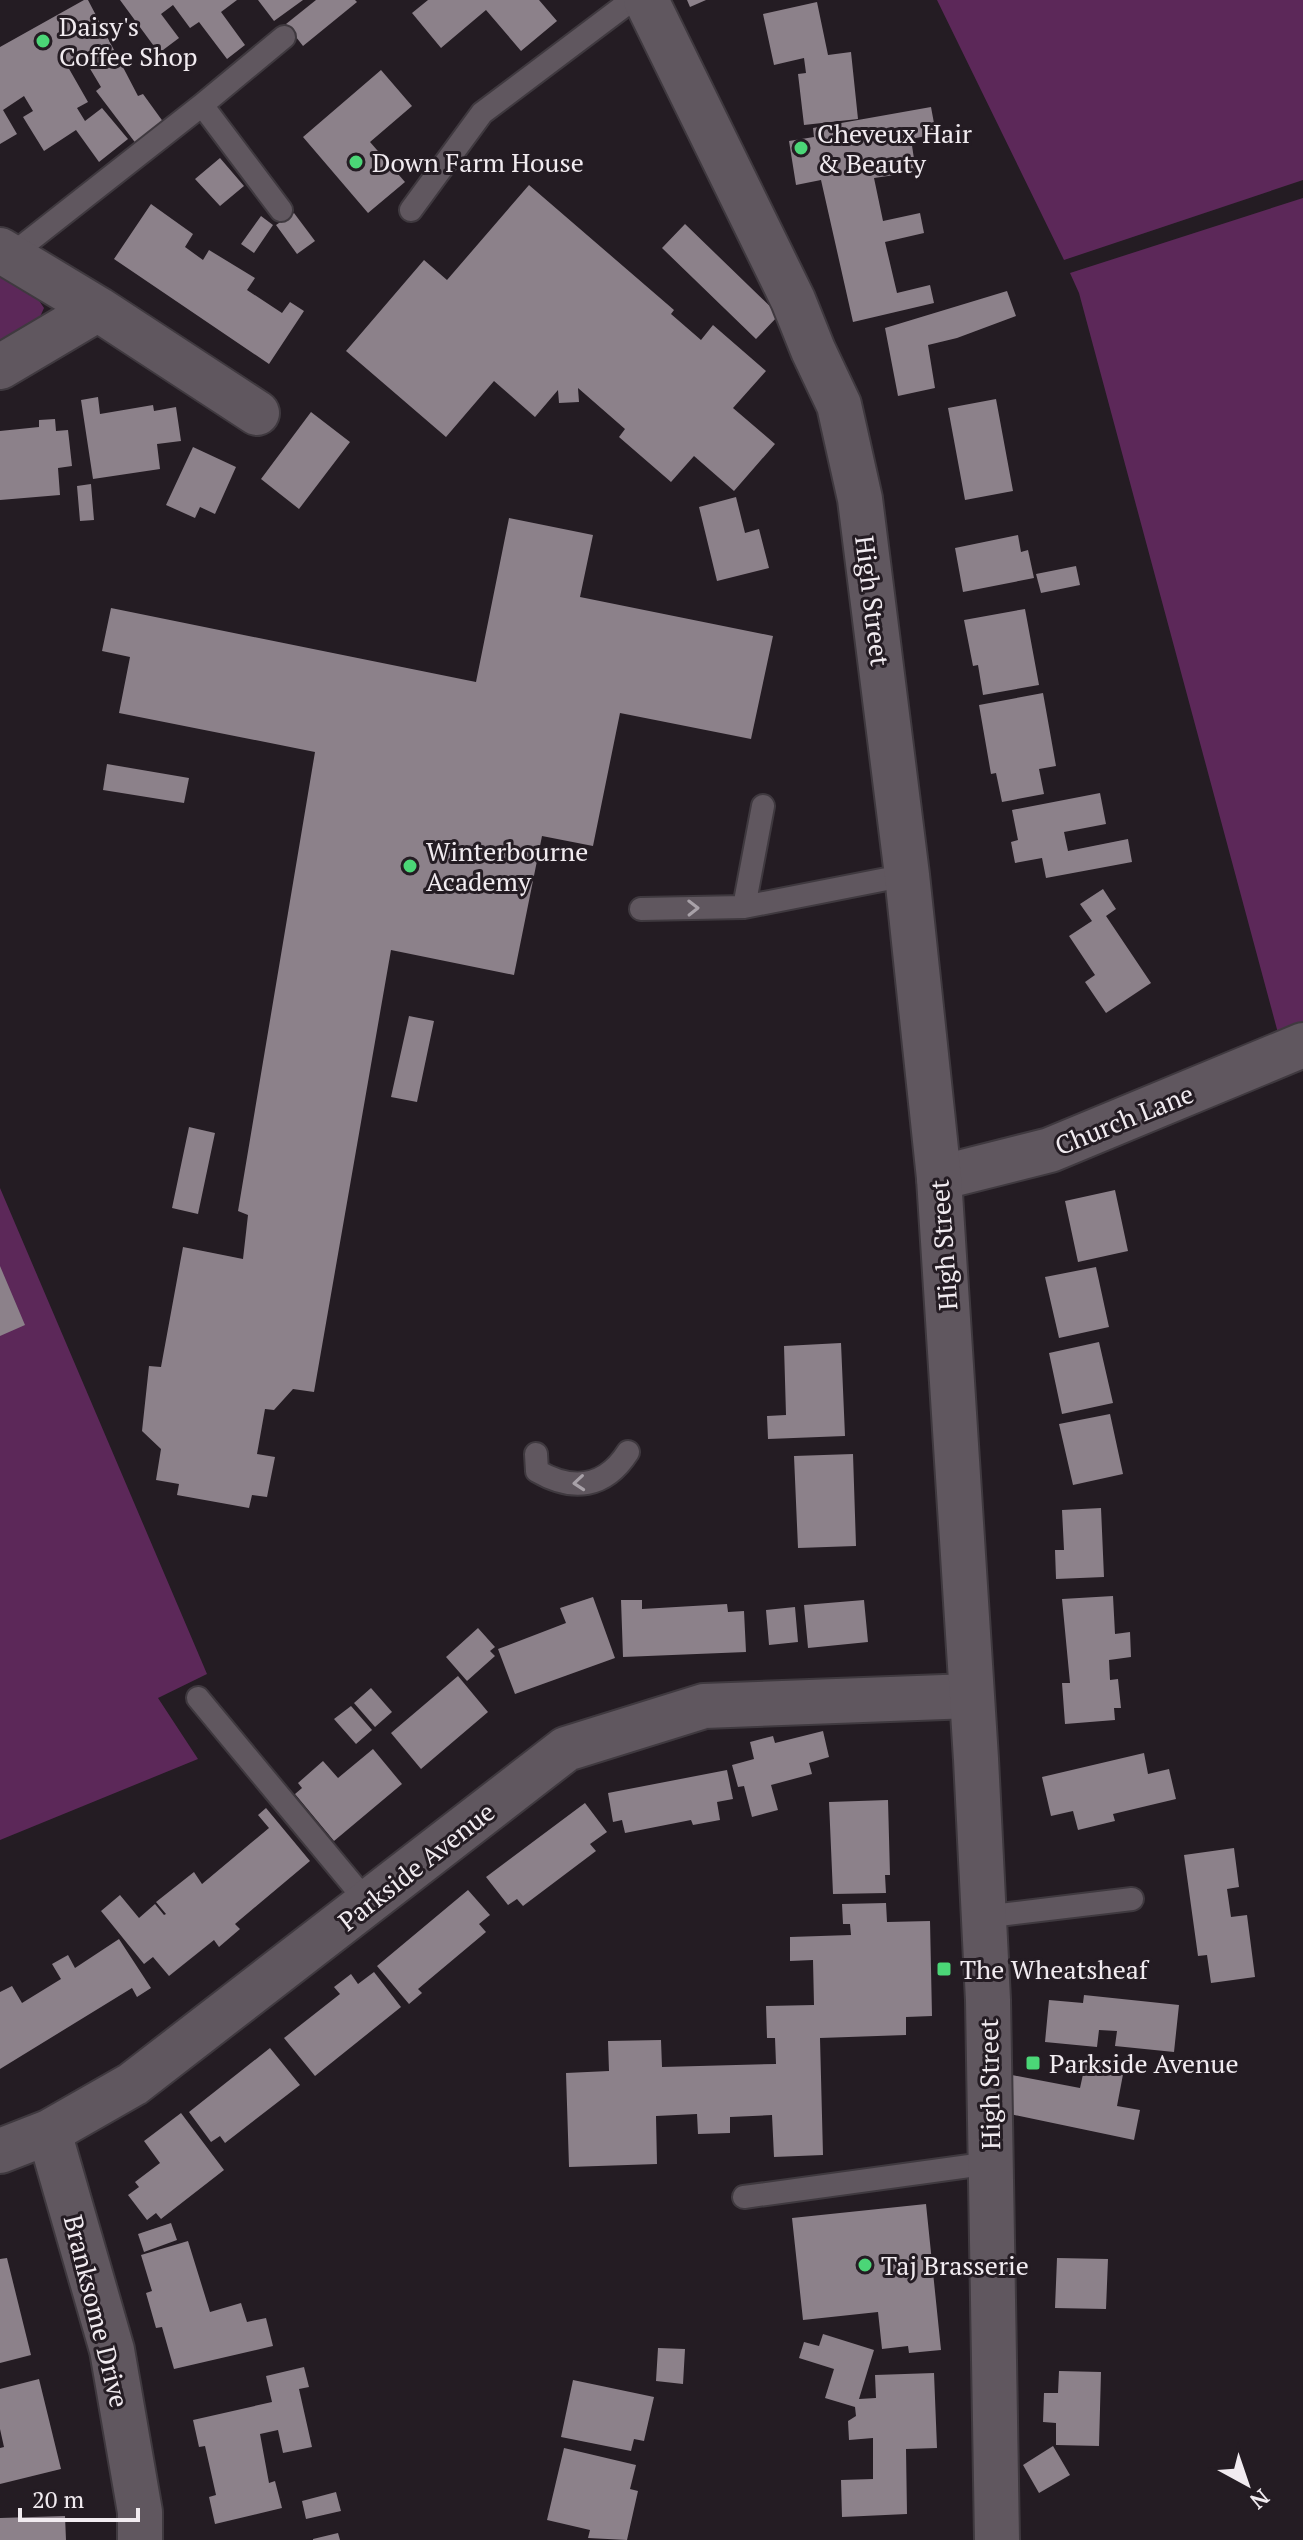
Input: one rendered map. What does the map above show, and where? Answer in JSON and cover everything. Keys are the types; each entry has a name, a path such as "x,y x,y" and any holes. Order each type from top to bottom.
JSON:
{"main road":[{"name":"High Street","path":"646,0 793,300 839,405 860,499 907,875 939,1178 983,1917 991,2163 997,2540"},
{"path":"5,253 98,309 257,413"},
{"path":"0,367 98,309"},
{"name":"Church Lane","path":"939,1178 1050,1150 1303,1045"},
{"name":"Parkside Avenue","path":"0,2151 49,2132 133,2084 566,1749 704,1706 971,1696"},
{"name":"Branksome Drive","path":"49,2132 112,2350 140,2512 140,2540"}],"lane":[{"path":"411,210 482,113 632,0"},
{"path":"5,253 202,105 284,37"},
{"path":"202,105 281,210"},
{"path":"744,907 763,806"},
{"path":"641,909 744,907 907,875"},
{"path":"536,1454 537,1471 567,1484 604,1479 619,1467 628,1452"},
{"path":"198,1698 368,1903"},
{"path":"983,1917 1132,1899"},
{"path":"744,2197 991,2163"}],"shaded area":[{"path":"937,0 1303,0 1303,180 1064,260"},
{"path":"1303,198 1303,1023 1278,1033 1079,293 1070,273"},
{"path":"0,273 36,296 44,308 39,319 0,346"},
{"path":"0,1188 207,1674 158,1698 198,1759 0,1840"}],"building":[{"path":"88,0 138,96 143,94 164,123 137,145 96,91 101,87 83,57 68,67 88,102 77,108 85,121 102,108 128,139 99,162 76,130 44,151 23,117 33,111 24,96 3,110 17,134 0,144 0,47"},
{"path":"120,0 237,0 221,12 245,45 227,59 199,22 190,28 173,5 161,14 179,38 159,53"},
{"path":"258,0 303,0 274,21"},
{"path":"316,0 357,2 303,46 286,24"},
{"path":"428,0 539,0 557,21 521,51 486,10 441,48 412,13"},
{"path":"687,0 706,0 690,7"},
{"path":"817,2 828,55 851,52 858,119 804,125 798,74 806,73 804,58 774,65 763,14"},
{"name":"Down Farm House","path":"381,70 412,106 370,142 405,182 368,213 303,137"},
{"path":"931,107 936,134 911,139 916,172 874,178 883,221 920,213 924,233 885,242 897,293 930,285 934,303 853,322 821,180 796,185 789,141 814,137 813,128"},
{"path":"220,158 244,186 220,206 195,179"},
{"path":"529,185 674,310 671,314 701,340 713,325 766,371 733,408 775,444 734,491 694,456 671,482 619,437 625,429 578,388 579,402 559,403 558,390 535,417 494,381 446,437 346,351 424,260 447,280"},
{"path":"151,204 193,234 185,247 203,260 209,250 255,278 247,290 282,313 290,302 304,311 269,364 114,259"},
{"path":"294,213 315,241 297,254 276,225"},
{"path":"261,216 273,225 254,253 241,244"},
{"path":"685,224 779,315 756,339 662,248"},
{"path":"1007,291 1016,316 957,338 928,345 935,388 898,396 885,328"},
{"path":"98,397 100,414 153,405 154,411 176,407 181,441 157,444 160,469 93,479 81,400"},
{"path":"996,399 1013,491 965,500 948,408"},
{"path":"311,412 350,442 299,509 261,479"},
{"path":"55,419 56,431 68,430 72,466 58,468 60,495 0,500 0,431 39,427 39,420"},
{"path":"193,447 236,467 215,514 200,507 195,518 166,505"},
{"path":"91,484 94,520 80,521 77,486"},
{"path":"736,497 745,533 759,529 769,568 717,581 699,507"},
{"path":"509,518 593,535 580,597 773,636 751,739 620,713 593,846 542,836 514,975 391,950 314,1392 293,1389 274,1410 265,1409 257,1454 275,1457 267,1497 252,1495 249,1508 177,1495 179,1484 156,1480 161,1449 142,1431 149,1366 161,1367 183,1247 243,1259 248,1215 238,1211 315,752 119,713 130,657 102,651 111,608 476,682"},
{"path":"1018,535 1021,552 1028,550 1034,578 963,592 955,548"},
{"path":"1076,566 1080,585 1041,593 1036,574"},
{"path":"1025,609 1039,685 983,695 978,665 973,666 964,620"},
{"path":"1043,693 1056,766 1039,769 1044,794 1002,802 996,773 991,774 979,705"},
{"path":"107,764 189,778 184,803 103,790"},
{"path":"1100,793 1106,824 1064,832 1068,851 1128,839 1132,862 1046,878 1042,858 1015,863 1011,842 1018,840 1012,810"},
{"path":"1103,889 1116,909 1106,916 1151,983 1106,1013 1085,982 1095,975 1069,936 1092,921 1080,904"},
{"path":"409,1016 434,1021 417,1102 391,1097"},
{"path":"189,1127 215,1133 198,1214 172,1208"},
{"path":"1115,1190 1128,1251 1078,1262 1065,1201"},
{"path":"0,1266 25,1325 0,1336"},
{"path":"1096,1267 1109,1327 1059,1338 1045,1277"},
{"path":"1099,1342 1113,1403 1062,1414 1049,1353"},
{"path":"841,1343 845,1436 768,1439 767,1416 786,1415 784,1346"},
{"path":"1110,1414 1123,1474 1073,1485 1059,1424"},
{"path":"853,1454 856,1546 798,1548 794,1456"},
{"path":"1101,1508 1104,1577 1056,1579 1055,1550 1064,1550 1062,1510"},
{"path":"1113,1596 1115,1634 1130,1632 1131,1657 1109,1660 1110,1680 1118,1679 1121,1708 1114,1708 1115,1720 1065,1724 1062,1683 1070,1683 1062,1599"},
{"path":"593,1597 615,1658 515,1694 498,1649 566,1623 560,1608"},
{"path":"621,1600 642,1600 642,1609 727,1604 728,1612 744,1611 746,1652 623,1657"},
{"path":"864,1600 868,1642 808,1648 804,1605"},
{"path":"795,1607 798,1642 769,1645 766,1610"},
{"path":"478,1628 495,1647 490,1651 495,1656 467,1681 446,1657"},
{"path":"458,1676 488,1712 421,1769 391,1733"},
{"path":"371,1688 392,1712 375,1727 354,1703"},
{"path":"351,1706 372,1730 356,1744 334,1719"},
{"path":"823,1731 829,1757 809,1763 812,1774 771,1785 778,1810 752,1817 744,1786 738,1787 732,1765 754,1759 750,1742 773,1736 775,1743"},
{"path":"373,1749 402,1784 334,1841 295,1794 302,1788 298,1783 323,1761 338,1778"},
{"path":"1144,1753 1148,1774 1169,1769 1176,1799 1113,1814 1115,1821 1078,1830 1073,1811 1051,1816 1042,1777"},
{"path":"727,1770 733,1799 717,1802 720,1820 693,1825 691,1820 625,1833 622,1820 613,1822 608,1793"},
{"path":"888,1800 890,1875 885,1875 886,1893 833,1894 829,1802"},
{"path":"585,1803 607,1832 590,1844 596,1851 523,1906 517,1899 508,1905 486,1877"},
{"path":"266,1808 310,1861 235,1924 240,1929 219,1947 214,1940 169,1976 153,1957 144,1964 101,1911 120,1895 139,1918 155,1904 166,1914 156,1902 194,1872 202,1884 269,1828 258,1815"},
{"path":"1234,1848 1239,1887 1227,1889 1231,1917 1247,1915 1255,1977 1211,1983 1207,1955 1198,1956 1184,1855"},
{"path":"468,1890 490,1915 479,1924 486,1932 418,1989 422,1993 409,2004 377,1966"},
{"path":"886,1903 887,1922 930,1921 932,2016 906,2017 906,2035 820,2038 823,2155 774,2157 772,2115 730,2117 730,2133 698,2134 697,2114 656,2116 657,2164 569,2167 566,2073 609,2071 608,2041 661,2040 662,2067 776,2064 775,2038 767,2038 766,2006 814,2005 813,1960 790,1961 790,1937 851,1935 850,1924 843,1924 842,1904"},
{"path":"119,1939 151,1988 137,1997 132,1988 0,2069 0,1992 12,1986 22,2003 61,1979 52,1964 68,1955 75,1968"},
{"path":"374,1972 401,2007 315,2076 284,2038 340,1994 334,1987 351,1974 358,1984"},
{"path":"1084,1995 1179,2005 1174,2052 1115,2046 1117,2031 1099,2030 1097,2047 1045,2042 1049,2000 1083,2003"},
{"path":"270,2048 300,2085 225,2143 220,2136 211,2142 189,2112"},
{"path":"1087,2056 1125,2064 1117,2106 1140,2110 1134,2140 1005,2113 1012,2075 1080,2088"},
{"path":"181,2113 224,2170 161,2219 156,2213 147,2220 128,2195 139,2187 135,2182 160,2163 144,2141"},
{"name":"Taj Brasserie","path":"926,2204 941,2350 909,2353 908,2346 882,2349 878,2312 803,2320 792,2218"},
{"path":"171,2223 177,2240 144,2252 138,2234"},
{"path":"188,2241 210,2312 241,2303 247,2322 266,2318 273,2346 174,2369 162,2327 156,2328 146,2293 152,2291 141,2255"},
{"path":"7,2258 31,2355 0,2363 0,2259"},
{"path":"1057,2258 1108,2259 1106,2309 1055,2308"},
{"path":"823,2334 874,2350 859,2399 876,2398 875,2375 934,2373 937,2448 906,2449 907,2514 842,2517 841,2480 873,2479 873,2438 849,2440 848,2421 856,2416 855,2407 825,2398 834,2369 799,2358 804,2342 819,2346"},
{"path":"658,2348 685,2349 683,2384 656,2381"},
{"path":"304,2367 309,2387 299,2389 312,2447 283,2453 278,2430 260,2434 269,2483 275,2481 282,2508 215,2524 209,2497 216,2495 205,2446 199,2447 193,2420 272,2402 266,2376"},
{"path":"1059,2371 1101,2372 1099,2446 1056,2445 1056,2423 1043,2422 1044,2393 1058,2393"},
{"path":"39,2379 61,2469 0,2484 0,2448 4,2447 0,2429 0,2389"},
{"path":"573,2380 654,2397 644,2441 634,2439 631,2451 561,2437"},
{"path":"1053,2446 1070,2475 1039,2493 1023,2465"},
{"path":"564,2448 636,2465 630,2489 638,2491 627,2540 588,2538 590,2530 547,2520"},
{"path":"336,2492 341,2511 306,2519 302,2501"},
{"path":"65,2516 66,2540 0,2540 0,2518"},
{"path":"338,2533 340,2540 313,2540 313,2539"}],"place":[{"name":"Daisy's Coffee Shop","path":"43,41"},
{"name":"Cheveux Hair & Beauty","path":"801,148"},
{"name":"Down Farm House","path":"356,162"},
{"name":"Winterbourne Academy","path":"410,866"},
{"name":"The Wheatsheaf","path":"944,1969"},
{"name":"Parkside Avenue","path":"1033,2063"},
{"name":"Taj Brasserie","path":"865,2265"}]}
